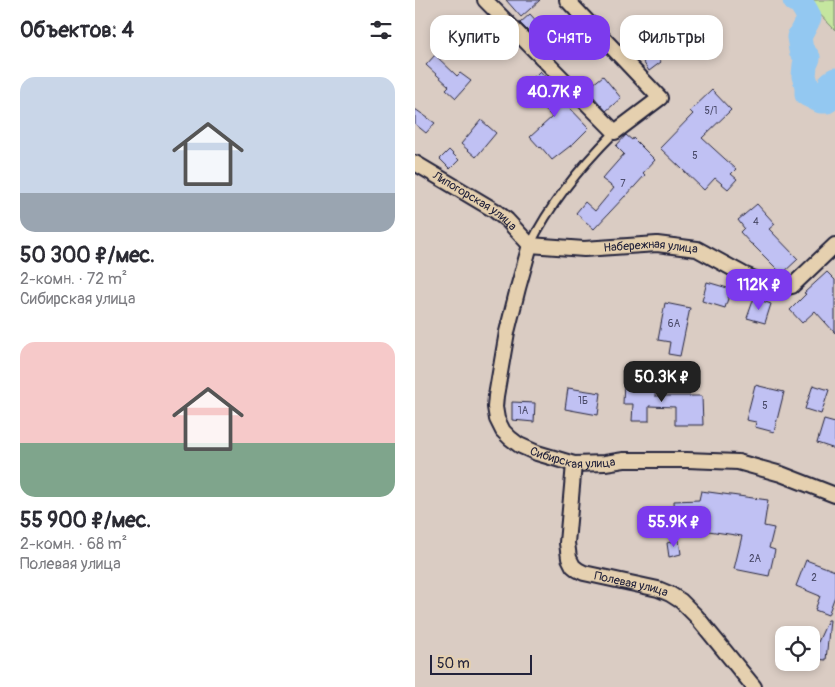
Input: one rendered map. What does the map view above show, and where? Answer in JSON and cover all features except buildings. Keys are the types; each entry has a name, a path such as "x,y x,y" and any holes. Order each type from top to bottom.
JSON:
{"street":[{"path":"485,0 615,132 660,98 567,0"},
{"name":"Липогорская улица","path":"415,163 494,210 507,220 530,245"},
{"name":"Набережная улица","path":"530,245 584,249 657,244 697,249 743,274 778,289 791,286 835,245"},
{"name":"Сибирская улица","path":"530,245 507,332 496,396 497,419 503,431 510,438 519,445 537,453 574,464 624,460 738,462 781,474 835,495"},
{"name":"Полевая улица","path":"574,464 567,544 569,558 573,566 577,570 591,575 658,589 681,601 696,616 754,687"}],"lane":[{"path":"530,245 565,190 597,150 615,132"}],"green space":[{"path":"806,0 835,0 835,30"}],"waterway":[{"path":"795,0 800,1 809,18 799,37 801,50 808,58 804,76 807,94 821,101 827,101 831,97 831,83 835,80"}]}
